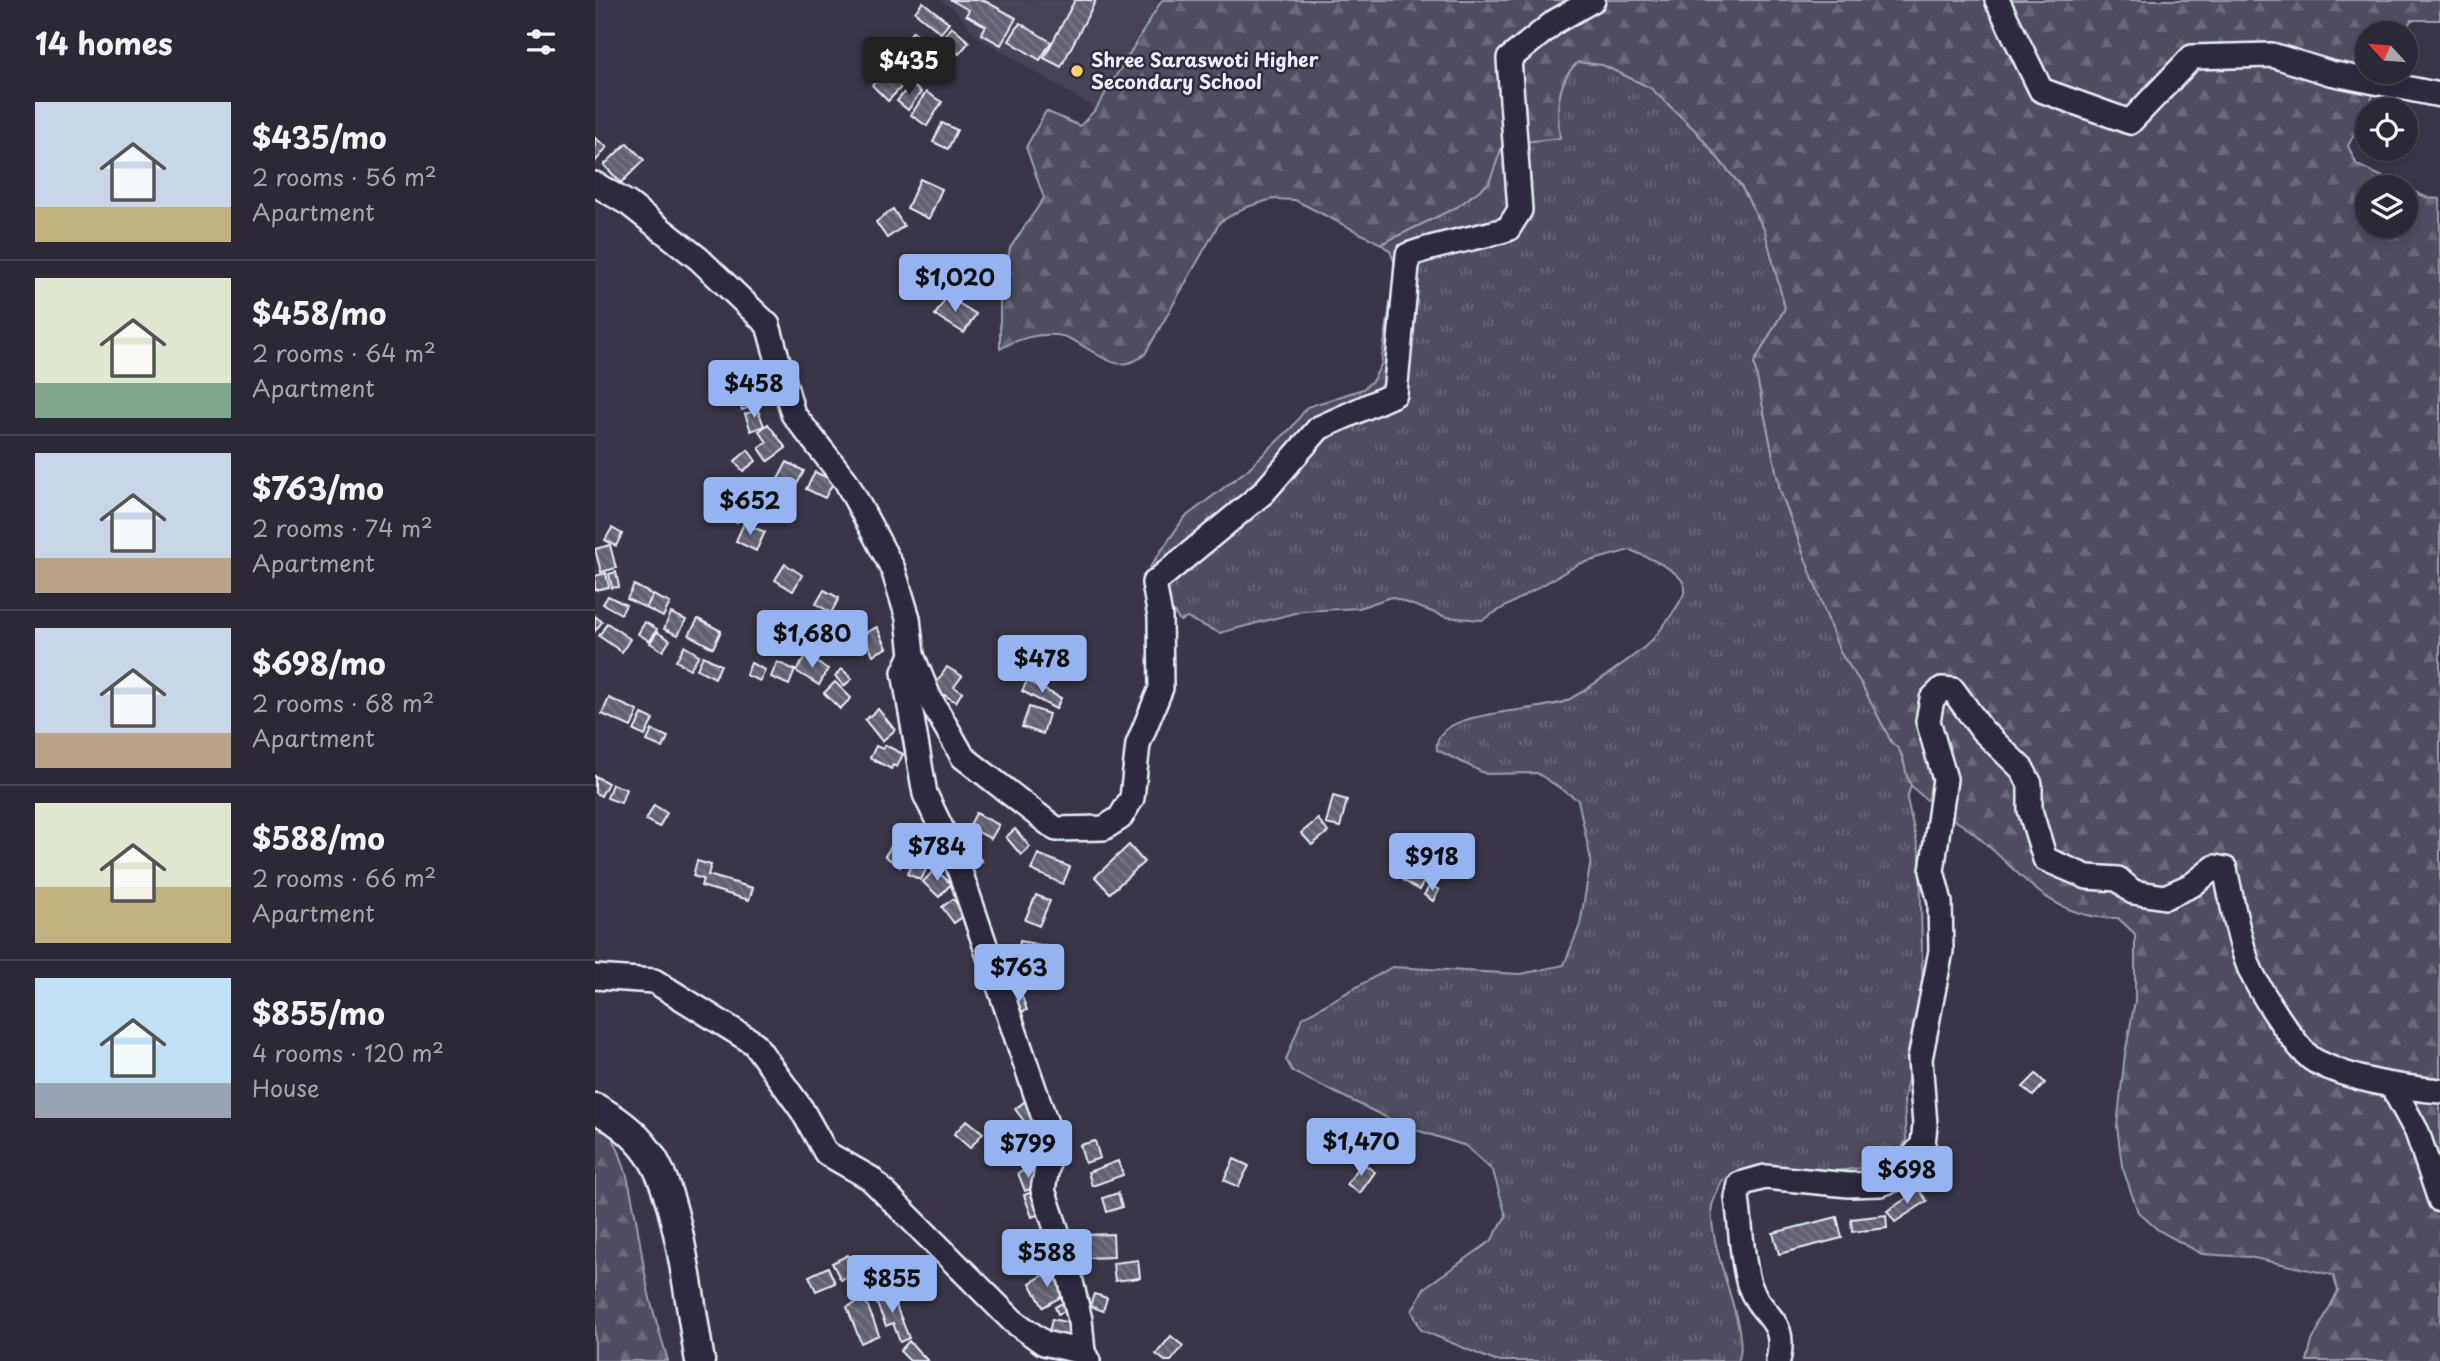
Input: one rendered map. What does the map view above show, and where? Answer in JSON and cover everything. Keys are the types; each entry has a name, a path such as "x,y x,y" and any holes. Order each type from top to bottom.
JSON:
{"main road":[{"path":"595,1108 627,1128 655,1162 671,1203 700,1361"}],"street":[{"path":"595,184 629,204 699,259 768,325 793,414 846,481 893,569 908,618 912,655 929,697 963,757 1056,829 1104,828 1120,818 1132,798 1138,744 1161,688 1160,617 1154,583 1263,493 1319,428 1395,394 1408,255 1439,244 1465,242 1508,229 1520,210 1509,59 1556,21 1593,0"},
{"path":"1997,0 2041,90 2130,122 2192,57 2272,55 2330,73 2440,95"},
{"path":"595,976 654,981 754,1043 802,1110 826,1153 870,1178 1013,1321 1044,1343 1085,1357 1080,1320 1064,1252 1043,1190 1052,1141 955,857 925,794 904,673 912,655"},
{"path":"1778,1361 1781,1335 1772,1317 1760,1307 1749,1283 1737,1198 1740,1184 1765,1177 1849,1185 1879,1184 1895,1179 1923,1144 1926,1125 1920,1059 1941,951 1940,902 1932,871 1945,779 1928,721 1932,699 1942,690 1953,690 1982,730 2022,769 2030,784 2030,810 2045,859 2087,877 2118,879 2133,892 2165,897 2192,885 2215,867 2225,869 2248,965 2283,1025 2312,1060 2364,1080 2440,1091"},
{"path":"2392,1086 2417,1132 2440,1200"}],"shaded area":[{"name":"Shree Saraswoti Higher Secondary School","path":"940,0 1162,0 1096,109 974,34 954,9"}],"green space":[{"path":"1162,0 2440,0 2440,20 2355,21 2355,84 2379,84 2372,98 2355,98 2355,132 2348,146 2357,165 2378,175 2355,175 2355,238 2418,238 2418,193 2440,199 2440,1361 2307,1361 2312,1341 2338,1291 2333,1275 2249,1257 2202,1254 2158,1230 2138,1212 2122,1166 2117,1126 2125,1054 2135,1001 2135,934 2118,918 2072,911 2054,902 1971,831 1915,790 1908,780 1903,757 1892,743 1861,683 1840,652 1780,490 1754,363 1785,308 1765,231 1741,186 1695,130 1651,88 1603,65 1578,62 1565,78 1559,97 1560,138 1503,144 1489,183 1457,207 1381,244 1295,200 1272,199 1244,208 1220,222 1145,354 1133,362 1111,362 1079,343 1056,335 1027,338 1000,349 1000,301 1010,248 1044,198 1026,147 1046,111 1080,126 1096,109"},
{"path":"1578,62 1603,65 1651,88 1695,130 1741,186 1765,231 1785,308 1754,363 1780,490 1840,652 1861,683 1892,743 1899,748 1911,785 1907,799 1920,856 1923,1002 1904,1099 1906,1140 1897,1158 1878,1166 1820,1173 1763,1166 1736,1173 1722,1181 1712,1206 1712,1224 1739,1331 1741,1348 1738,1361 1495,1361 1421,1330 1412,1311 1424,1288 1491,1241 1506,1216 1493,1171 1466,1146 1404,1126 1293,1072 1286,1060 1302,1018 1392,967 1521,974 1564,965 1580,925 1591,860 1578,800 1537,773 1486,774 1437,750 1439,736 1451,726 1468,719 1553,705 1584,691 1650,642 1681,600 1685,589 1683,582 1663,565 1630,550 1579,564 1482,620 1446,617 1391,597 1359,608 1302,611 1220,633 1187,618 1180,621 1146,573 1184,518 1247,470 1292,427 1307,407 1363,389 1373,380 1381,365 1393,285 1394,261 1390,251 1381,244 1457,207 1489,183 1503,144 1560,138 1559,97 1565,78"},
{"path":"595,1116 608,1130 626,1172 649,1294 668,1361 595,1361"}],"building":[{"path":"951,0 983,0 1016,18 1001,45 981,34 986,26 966,15 969,10"},
{"path":"1075,0 1096,0 1061,67 1044,58"},
{"path":"923,2 949,23 941,33 915,12"},
{"path":"1020,23 1051,42 1040,60 1009,41"},
{"path":"952,27 969,42 959,54 942,38"},
{"path":"913,31 940,51 931,65 903,44"},
{"path":"895,63 910,78 888,101 872,85"},
{"path":"911,84 921,92 908,110 897,101"},
{"path":"926,92 942,102 927,126 911,115"},
{"path":"942,123 957,130 948,149 933,142"},
{"path":"595,138 607,147 595,162"},
{"path":"627,143 644,160 621,183 604,165"},
{"path":"920,179 942,189 929,219 907,208"},
{"path":"893,209 904,226 887,238 876,222"},
{"path":"947,296 976,314 964,333 935,315"},
{"path":"748,391 753,406 742,410 737,395"},
{"path":"758,410 764,426 751,431 745,414"},
{"path":"768,424 786,448 768,461 759,448 767,442 759,431"},
{"path":"748,450 756,461 743,471 735,461"},
{"path":"787,462 804,471 795,488 778,479"},
{"path":"815,472 834,481 825,498 806,489"},
{"path":"728,501 749,511 744,521 738,518 737,522 721,515"},
{"path":"744,523 765,532 756,551 736,541"},
{"path":"612,528 622,534 616,546 605,540"},
{"path":"610,545 616,568 601,572 595,549"},
{"path":"785,564 802,575 793,591 775,580"},
{"path":"616,572 619,587 612,588 609,574"},
{"path":"606,573 609,587 595,590 595,576"},
{"path":"634,585 653,595 646,608 627,599"},
{"path":"824,590 839,598 831,613 816,604"},
{"path":"653,595 670,603 663,617 646,608"},
{"path":"608,596 626,605 621,614 603,604"},
{"path":"671,613 686,620 678,635 664,629"},
{"path":"595,616 602,622 595,631"},
{"path":"698,619 721,631 713,648 689,635"},
{"path":"789,621 821,623 819,653 787,651"},
{"path":"645,622 657,629 650,641 638,634"},
{"path":"607,623 630,639 622,652 599,636"},
{"path":"877,627 887,648 873,655 863,634"},
{"path":"657,632 670,640 663,651 650,643"},
{"path":"684,646 699,655 690,669 676,661"},
{"path":"703,656 721,665 715,678 697,669"},
{"path":"806,656 828,669 819,685 796,671"},
{"path":"777,662 795,670 789,685 771,677"},
{"path":"751,663 765,670 760,681 746,675"},
{"path":"947,667 962,676 954,687 962,692 956,702 933,688"},
{"path":"842,669 852,679 844,686 835,676"},
{"path":"1027,681 1061,698 1056,709 1022,691"},
{"path":"835,682 851,698 840,709 824,693"},
{"path":"609,698 638,711 631,727 602,714"},
{"path":"1029,707 1049,714 1043,734 1022,727"},
{"path":"878,709 895,730 882,741 865,720"},
{"path":"642,714 653,719 645,736 634,731"},
{"path":"652,730 668,737 663,748 647,741"},
{"path":"885,745 903,754 897,767 893,765 891,769 870,758 876,746 883,749"},
{"path":"595,776 608,783 601,796 595,793"},
{"path":"612,784 626,789 621,803 607,798"},
{"path":"1333,796 1347,800 1340,827 1326,824"},
{"path":"654,805 667,813 659,827 646,820"},
{"path":"976,813 999,825 991,839 969,827"},
{"path":"1318,819 1328,832 1312,845 1301,833"},
{"path":"1015,829 1030,847 1021,855 1006,837"},
{"path":"892,845 908,855 900,867 885,856"},
{"path":"1129,845 1144,862 1110,893 1095,877"},
{"path":"973,850 982,861 972,868 964,858"},
{"path":"1038,854 1070,867 1063,884 1031,870"},
{"path":"1418,855 1434,864 1419,890 1403,880"},
{"path":"697,861 711,865 708,875 753,888 749,900 701,886 703,879 693,876"},
{"path":"914,861 927,867 921,880 907,874"},
{"path":"935,869 951,884 939,897 923,882"},
{"path":"1430,885 1439,890 1433,901 1424,895"},
{"path":"1036,895 1050,901 1039,926 1025,920"},
{"path":"953,899 965,915 954,923 942,907"},
{"path":"1020,941 1046,946 1043,961 1017,957"},
{"path":"1021,994 1027,1010 1017,1014 1010,998"},
{"path":"2036,1074 2045,1083 2033,1096 2023,1087"},
{"path":"1028,1099 1041,1116 1028,1126 1015,1109"},
{"path":"967,1120 983,1133 970,1148 954,1134"},
{"path":"1041,1135 1044,1148 1033,1150 1030,1137"},
{"path":"1095,1141 1100,1158 1085,1163 1080,1145"},
{"path":"1234,1159 1249,1166 1238,1187 1224,1180"},
{"path":"1118,1161 1123,1175 1092,1186 1088,1172"},
{"path":"1362,1163 1375,1172 1360,1193 1347,1184"},
{"path":"1031,1168 1038,1186 1025,1191 1018,1173"},
{"path":"1040,1189 1048,1211 1032,1217 1024,1195"},
{"path":"1919,1190 1927,1201 1895,1222 1887,1211"},
{"path":"1118,1193 1122,1207 1107,1212 1103,1198"},
{"path":"1886,1215 1887,1228 1852,1232 1851,1219"},
{"path":"1837,1217 1842,1238 1779,1254 1773,1233"},
{"path":"1113,1234 1114,1257 1086,1258 1086,1235"},
{"path":"848,1255 857,1272 841,1280 832,1263"},
{"path":"1138,1260 1140,1278 1115,1281 1113,1263"},
{"path":"828,1267 835,1283 816,1291 809,1276"},
{"path":"1051,1271 1064,1295 1043,1307 1030,1283"},
{"path":"891,1293 909,1338 900,1342 893,1323 886,1326 875,1299"},
{"path":"1094,1294 1107,1298 1103,1311 1090,1306"},
{"path":"865,1299 879,1335 861,1343 847,1307"},
{"path":"1066,1301 1070,1309 1058,1314 1055,1307"},
{"path":"1052,1319 1074,1324 1070,1342 1048,1337"},
{"path":"1171,1336 1183,1346 1171,1361 1165,1361 1156,1354"},
{"path":"909,1341 928,1361 910,1361 900,1351"}],"place":[{"name":"Shree Saraswoti Higher Secondary School","path":"1077,71"}]}
